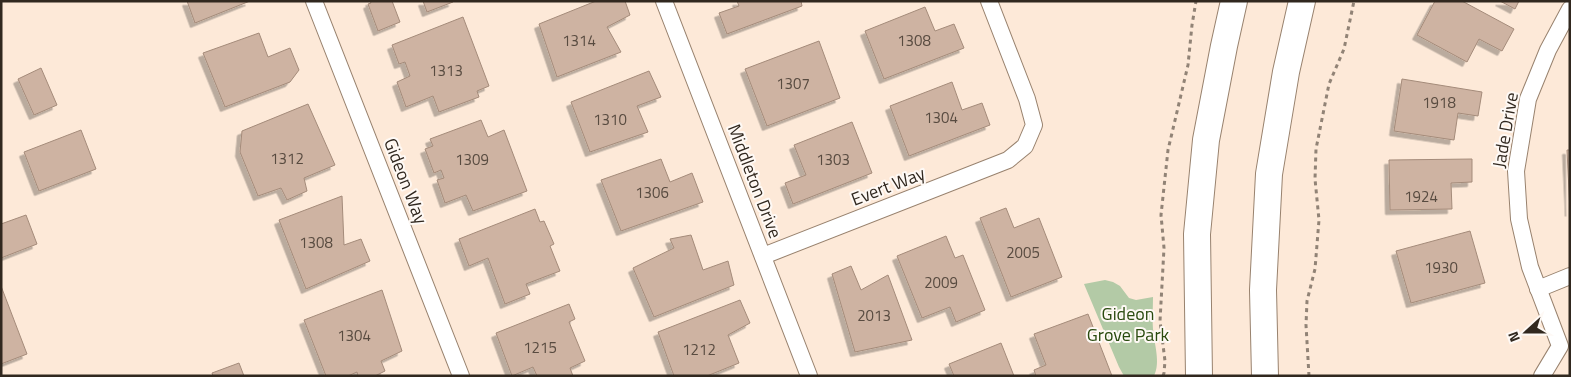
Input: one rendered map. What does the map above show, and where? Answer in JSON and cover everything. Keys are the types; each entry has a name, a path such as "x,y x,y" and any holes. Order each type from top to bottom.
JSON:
{"main road":[{"path":"1198,376 1197,234 1206,140 1234,1"},
{"path":"1266,376 1262,290 1269,174 1286,72 1302,1"}],"street":[{"name":"Gideon Way","path":"314,1 460,376"},
{"name":"Middleton Drive","path":"664,1 809,376"},
{"name":"Evert Way","path":"762,256 1008,160 1025,146 1034,125 1027,99 989,1"},
{"name":"Jade Drive","path":"1542,376 1560,346 1530,267 1518,219 1516,171 1528,98 1548,50 1570,9"},
{"path":"1538,289 1570,276"}],"path":[{"path":"1163,376 1165,361 1160,321 1164,248 1161,215 1168,150 1188,65 1196,1"},
{"path":"1310,376 1306,325 1307,301 1315,269 1319,220 1315,179 1316,149 1329,84 1344,49 1354,1"}],"green space":[{"name":"Gideon Grove Park","path":"1105,280 1120,286 1129,298 1136,300 1153,297 1153,325 1157,359 1154,376 1124,376 1119,367 1084,284"}],"building":[{"path":"187,1 250,1 195,23"},
{"path":"370,1 392,1 400,22 378,31 368,4 371,3"},
{"path":"423,1 453,1 453,2 427,12"},
{"path":"596,1 625,1 630,15 607,27 621,52 557,77 539,24"},
{"path":"737,1 801,1 802,6 727,34 719,13 739,6"},
{"path":"1435,1 1462,1 1514,29 1502,51 1479,39 1467,62 1417,35"},
{"path":"1500,1 1519,1 1515,9"},
{"path":"925,7 935,31 954,24 964,48 884,79 865,31"},
{"path":"463,17 489,86 477,91 479,97 439,112 433,96 406,107 397,82 410,76 405,62 399,64 392,45"},
{"path":"259,33 268,57 290,48 299,70 290,82 225,107 203,53"},
{"path":"819,41 840,98 767,126 745,69"},
{"path":"41,68 57,105 34,115 18,79"},
{"path":"649,71 661,97 637,106 648,132 590,152 571,102"},
{"path":"1402,79 1482,92 1478,116 1458,113 1454,140 1394,131"},
{"path":"952,82 962,110 982,103 990,125 909,156 890,106"},
{"path":"308,104 335,165 304,178 307,191 287,200 281,188 258,196 240,152 242,131"},
{"path":"481,120 488,137 504,130 527,191 473,211 466,195 445,203 437,180 444,178 441,170 434,173 425,149 433,146 430,139"},
{"path":"852,122 872,173 793,204 785,183 806,175 794,145"},
{"path":"81,130 96,169 39,191 24,152"},
{"path":"1567,150 1570,150 1570,212"},
{"path":"661,159 670,182 692,173 703,202 621,231 601,180"},
{"path":"1472,159 1472,182 1451,183 1452,209 1390,210 1389,160"},
{"path":"342,196 344,245 361,239 370,261 306,289 279,220"},
{"path":"1006,208 1014,228 1039,218 1062,277 1011,297 980,218"},
{"path":"535,209 540,222 544,221 554,244 550,246 560,271 526,284 530,294 505,304 488,258 469,266 459,239"},
{"path":"26,215 37,244 1,258 1,224"},
{"path":"1470,231 1485,283 1411,303 1396,251"},
{"path":"691,235 703,270 728,261 734,285 654,317 633,268 674,248 670,239"},
{"path":"946,236 955,258 963,255 985,310 956,322 950,307 922,318 897,256"},
{"path":"851,266 861,290 888,275 912,340 855,352 832,274"},
{"path":"1,286 27,354 1,364"},
{"path":"382,290 402,351 381,361 385,371 375,376 358,376 357,372 348,376 326,376 304,320"},
{"path":"740,300 750,323 728,335 739,363 707,376 674,376 658,332"},
{"path":"569,304 575,319 569,322 585,361 570,368 573,376 537,376 533,367 512,376 496,333"},
{"path":"1088,314 1112,376 1036,376 1034,370 1046,365 1034,334"},
{"path":"1001,343 1014,376 954,376 949,364"},
{"path":"239,363 244,376 213,376 212,373"}]}
